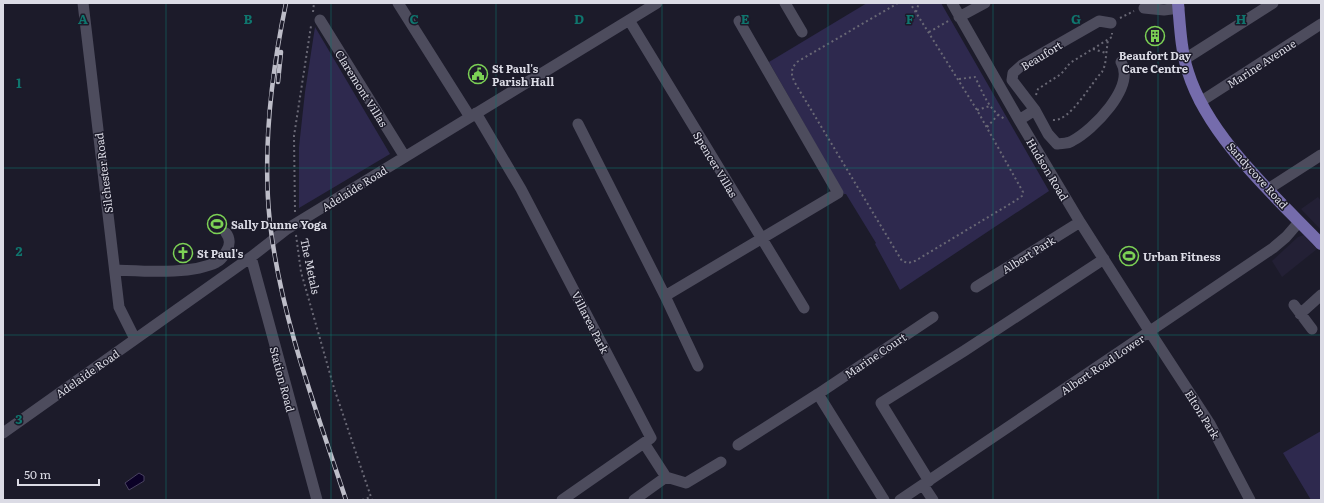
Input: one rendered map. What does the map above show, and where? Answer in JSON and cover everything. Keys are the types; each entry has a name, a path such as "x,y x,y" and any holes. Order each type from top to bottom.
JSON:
{"main road":[{"name":"Sandycove Road","path":"1178,5 1184,59 1200,102 1230,146 1268,189 1321,244"}],"street":[{"name":"Silchester Road","path":"83,3 119,308 135,339"},
{"path":"398,3 473,115"},
{"name":"Adelaide Road","path":"3,433 291,227 657,3"},
{"path":"785,3 802,32"},
{"name":"Hudson Road","path":"952,3 1080,222 1150,332"},
{"path":"959,16 985,3"},
{"path":"1184,59 1273,3"},
{"path":"1144,8 1164,10 1178,5"},
{"name":"Claremont Villas","path":"315,18 405,157"},
{"name":"Spencer Villas","path":"629,20 804,308"},
{"path":"665,296 838,193 739,21"},
{"name":"Beaufort","path":"1111,23 1099,21 1022,65 1013,73 1012,80 1035,111 1048,134 1057,144 1071,142 1114,103 1125,80 1124,68 1121,62"},
{"name":"Marine Avenue","path":"1200,102 1321,24"},
{"path":"1019,120 1035,111"},
{"name":"Villarea Park","path":"473,115 521,189 651,438 644,443"},
{"path":"578,124 665,296 698,366"},
{"path":"1268,189 1321,155"},
{"name":"Albert Park","path":"976,287 1080,222"},
{"name":"Albert Road Lower","path":"900,500 1273,248 1286,237 1299,222"},
{"path":"115,270 191,270 218,262 229,246 229,236 226,233"},
{"name":"Station Road","path":"251,257 317,500"},
{"path":"933,500 926,483 881,403 1104,259"},
{"path":"1312,329 1297,310 1321,295"},
{"name":"Marine Court","path":"738,444 818,394 932,317"},
{"name":"Elton Park","path":"1150,332 1210,424 1250,500"},
{"path":"818,394 884,500"},
{"path":"562,500 644,443 666,477 686,483 721,462"},
{"path":"634,500 666,477"}],"path":[{"path":"898,3 796,62 792,67 791,74 902,261 908,263 915,261 1022,196 1021,187 978,110 910,3"},
{"path":"916,12 919,3"},
{"path":"314,4 317,8"},
{"name":"The Metals","path":"314,4 315,18 294,136 291,227 301,272 334,388 371,499"},
{"path":"1108,39 1105,65 1102,72 1067,114 1056,120 1035,111 1038,89 1061,74 1070,63 1080,56 1108,39 1112,37 1111,23 1132,11 1144,8"},
{"path":"929,32 959,16"},
{"path":"1093,48 1106,53"},
{"path":"958,79 975,77 990,106 998,115 1013,123 1019,120"},
{"path":"978,110 990,106"},
{"path":"987,127 998,115"},
{"path":"362,500 371,499"}],"shaded area":[{"path":"867,3 941,3 1049,191 900,290 875,244 876,243 846,194 844,194 769,62"},
{"path":"315,27 390,154 299,208 299,147 305,92"},
{"path":"1318,197 1321,201 1321,230 1301,209"},
{"path":"1304,235 1317,249 1282,277 1272,261 1298,237"},
{"path":"1321,431 1321,500 1311,500 1283,453"},
{"path":"139,473 144,476 144,481 129,490 125,483"}],"railway":[{"path":"286,3 276,57 269,112 267,168 270,223 282,294 291,328 346,500"},
{"path":"278,82 281,52"}],"place":[{"name":"Beaufort Day Care Centre","path":"1155,36"},
{"name":"St Paul's Parish Hall","path":"478,74"},
{"name":"Sally Dunne Yoga","path":"217,224"},
{"name":"St Paul's","path":"183,253"},
{"name":"Urban Fitness","path":"1129,256"}]}
